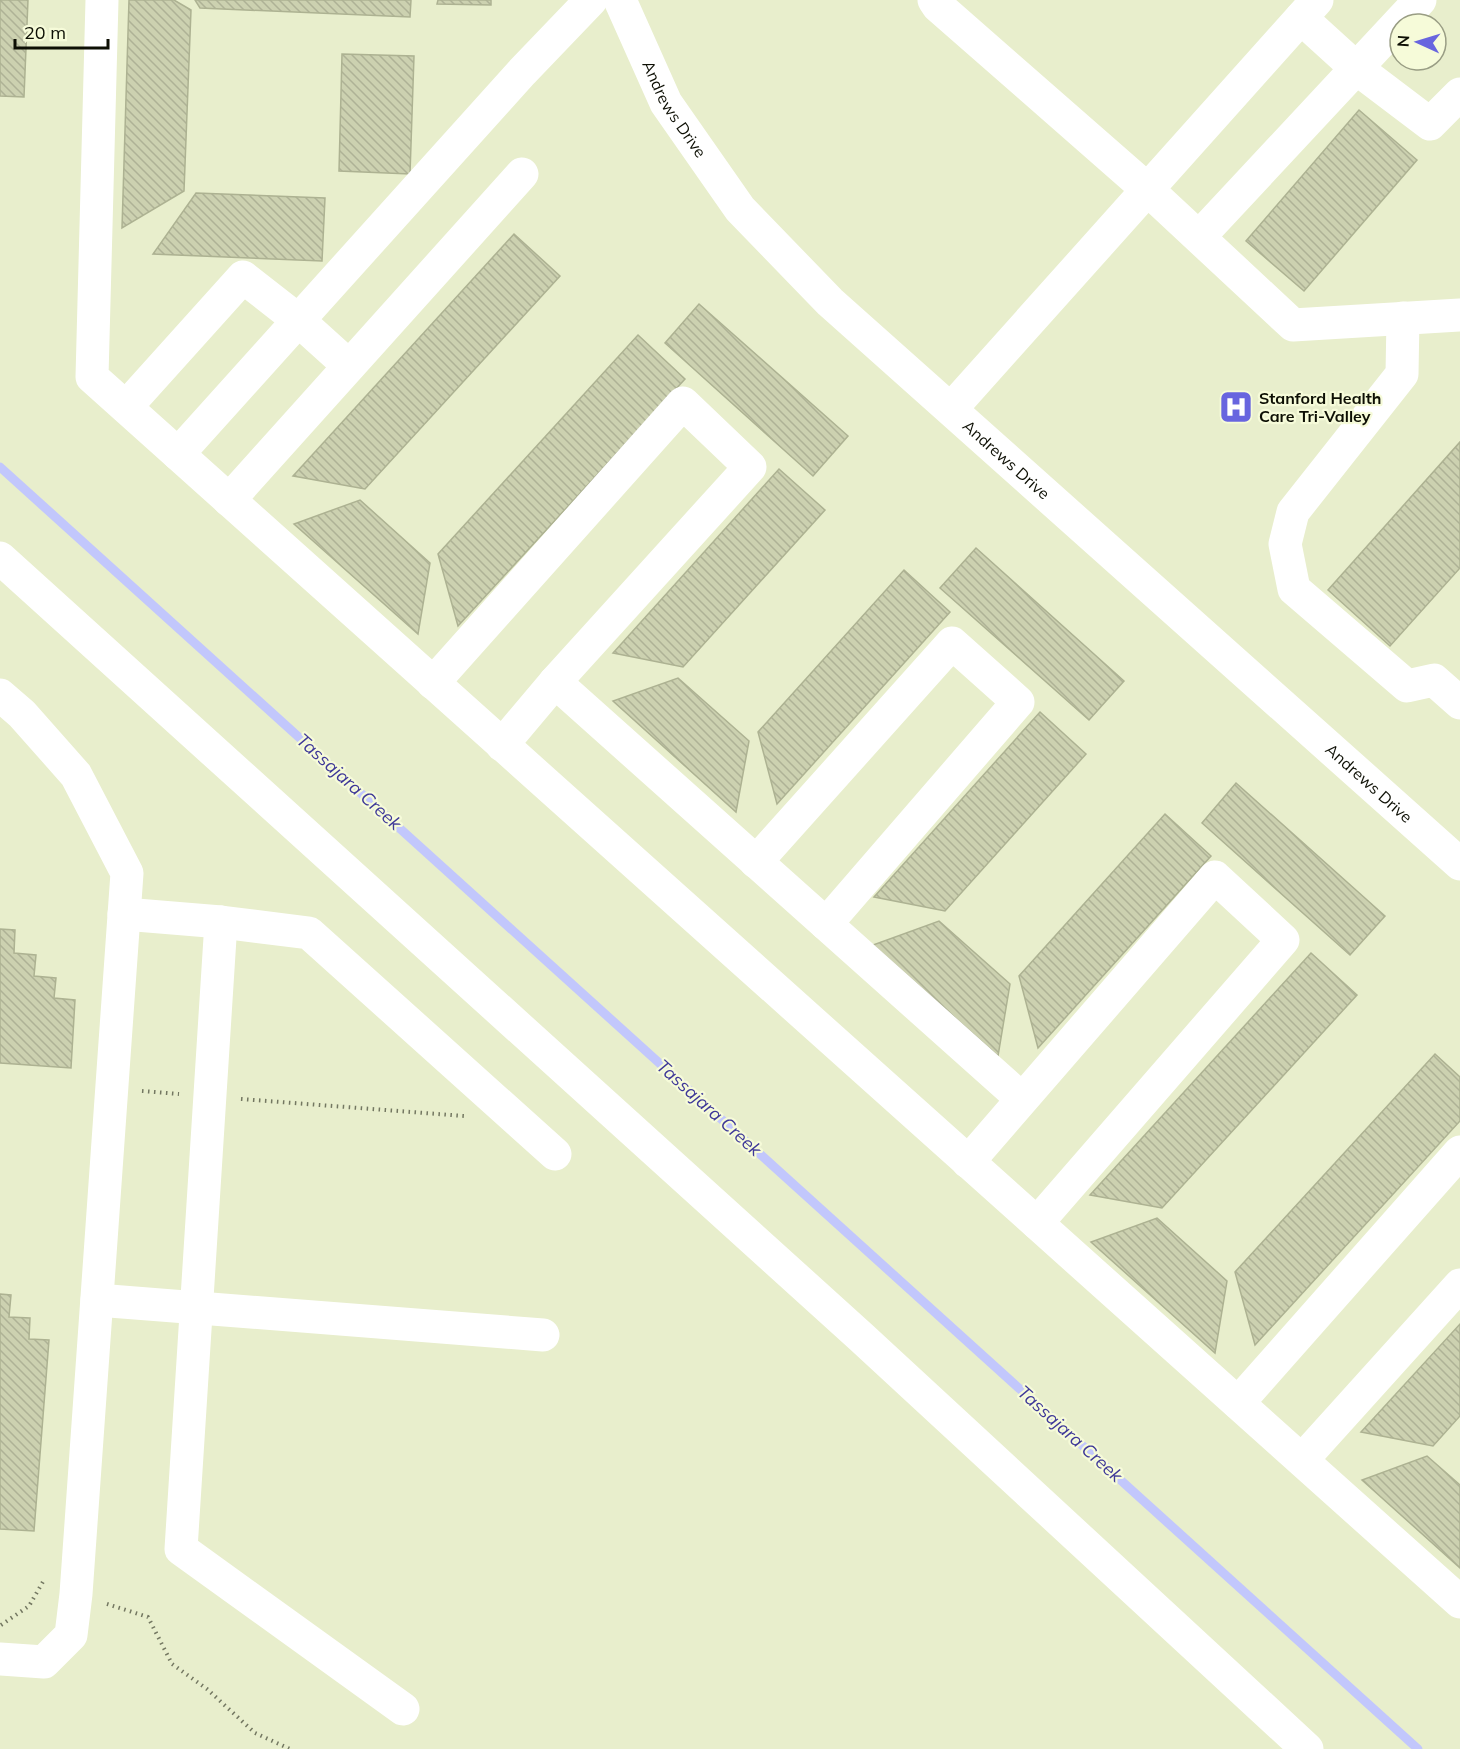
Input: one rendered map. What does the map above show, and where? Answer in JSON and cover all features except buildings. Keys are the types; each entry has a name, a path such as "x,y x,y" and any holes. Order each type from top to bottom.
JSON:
{"street":[{"path":"102,0 92,377 1460,1602"},
{"path":"178,454 522,72 591,0"},
{"name":"Andrews Drive","path":"620,0 666,103 740,209 830,302 1460,864"},
{"path":"934,0 938,6 1148,190 1293,325 1460,315"},
{"path":"1199,237 1420,0"},
{"path":"951,410 1309,9 1356,68 1431,124 1460,94"},
{"path":"229,500 522,174"},
{"path":"126,407 243,277 298,320 350,366"},
{"path":"1403,318 1402,374 1293,512 1285,544 1293,589 1407,686 1447,676 1460,703"},
{"path":"433,683 683,404 750,467 555,682 502,745"},
{"path":"0,558 861,1337 1307,1749"},
{"path":"756,862 952,644 1010,694 1018,702 826,924"},
{"path":"555,682 1022,1099"},
{"path":"0,695 22,714 76,775 127,873 76,1594 71,1635 44,1662 0,1659"},
{"path":"968,1162 1215,877 1283,940 1036,1223"},
{"path":"124,914 221,922 309,933 555,1154"},
{"path":"221,922 181,1549 403,1709"},
{"path":"1238,1403 1460,1152"},
{"path":"1302,1460 1460,1285"},
{"path":"97,1300 543,1335"}],"path":[{"path":"112,1089 470,1116"},
{"path":"38,1591 76,1594 148,1617 172,1664 207,1689 255,1733 290,1749"}],"waterway":[{"name":"Tassajara Creek","path":"0,467 1418,1749"}],"place":[{"name":"Stanford Health Care Tri-Valley","path":"1236,407"}]}
